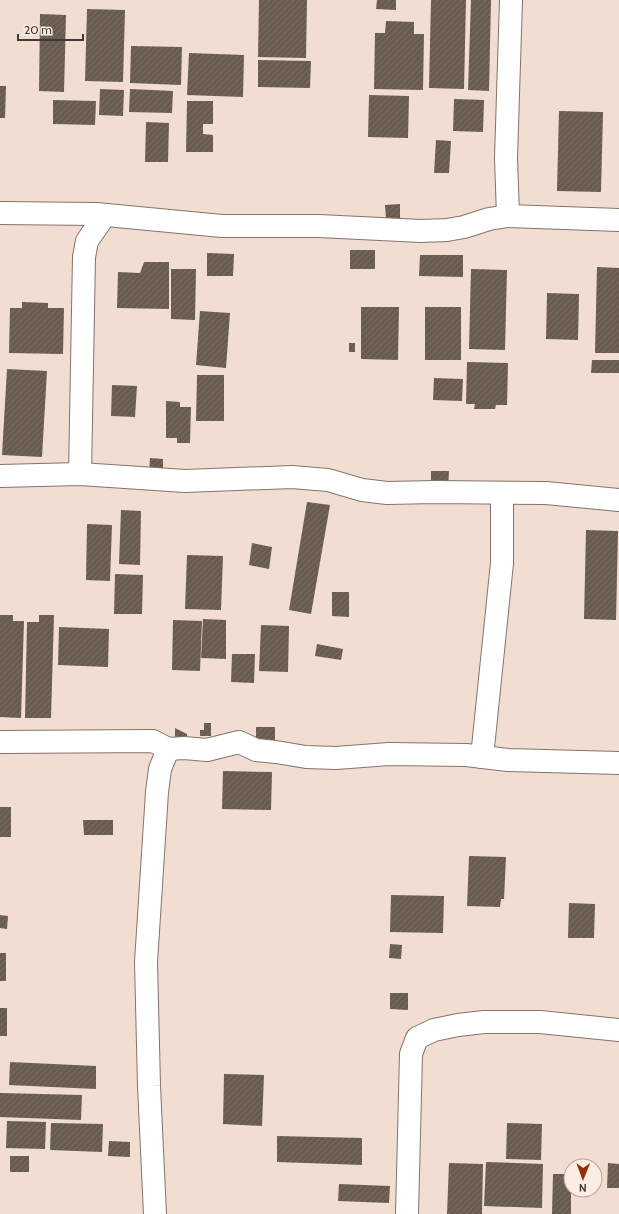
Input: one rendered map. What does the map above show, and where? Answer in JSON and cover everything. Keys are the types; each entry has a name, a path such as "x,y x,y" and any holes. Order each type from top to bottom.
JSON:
{"street":[{"path":"508,216 506,158 511,0"},
{"path":"0,213 105,215 222,226 319,226 421,231 447,230 508,216 619,220"},
{"path":"80,474 84,257 88,241 105,215"},
{"path":"0,476 80,474 185,480 292,477 328,480 362,490 387,493 546,493 619,500"},
{"path":"482,757 502,563 502,492"},
{"path":"0,742 153,741 168,749 184,748 207,750 238,742 256,750 306,757 336,758 390,754 466,755 508,760 619,763"},
{"path":"155,1214 149,1086 146,962 157,792 160,769 168,749"},
{"path":"407,1214 412,1054 417,1038 434,1030 484,1022 540,1022 619,1030"}],"building":[{"path":"259,0 307,0 306,58 258,57"},
{"path":"377,0 396,0 396,10 376,9"},
{"path":"431,0 466,0 464,89 429,88"},
{"path":"471,0 491,0 489,91 468,90"},
{"path":"87,9 125,10 123,82 85,81"},
{"path":"40,14 66,15 64,92 39,91"},
{"path":"386,21 414,22 414,34 424,34 423,90 374,89 375,33 385,33"},
{"path":"131,46 182,47 181,85 130,83"},
{"path":"189,53 244,55 243,97 187,95"},
{"path":"258,60 311,61 310,88 258,87"},
{"path":"0,86 6,86 5,118 0,118"},
{"path":"100,89 124,90 123,116 99,115"},
{"path":"130,89 173,91 172,113 129,112"},
{"path":"369,95 409,96 408,138 368,137"},
{"path":"454,99 484,100 483,132 453,131"},
{"path":"53,100 96,101 95,125 53,124"},
{"path":"187,101 213,101 213,124 203,124 203,134 213,135 213,152 186,152"},
{"path":"559,111 603,112 601,192 557,191"},
{"path":"146,122 169,123 168,162 145,162"},
{"path":"436,140 451,141 449,173 434,173"},
{"path":"400,204 400,219 386,219 385,205"},
{"path":"350,250 375,250 375,269 350,269"},
{"path":"207,253 234,254 233,276 207,276"},
{"path":"420,255 463,255 463,277 419,276"},
{"path":"144,262 169,262 169,309 117,308 118,272 140,273"},
{"path":"597,267 619,268 619,353 595,353"},
{"path":"171,269 196,269 195,320 171,319"},
{"path":"471,269 507,270 505,350 469,349"},
{"path":"547,293 579,294 578,340 546,339"},
{"path":"22,302 48,303 48,308 64,308 63,354 9,353 10,308 22,308"},
{"path":"361,307 399,307 398,360 361,359"},
{"path":"425,307 461,307 461,360 425,360"},
{"path":"200,311 230,313 226,368 196,365"},
{"path":"349,343 355,343 355,352 349,352"},
{"path":"592,360 619,360 619,373 591,373"},
{"path":"467,362 508,363 507,405 496,405 495,409 474,409 475,404 466,404"},
{"path":"7,369 47,371 42,457 2,455"},
{"path":"197,375 224,375 224,421 196,421"},
{"path":"434,378 463,379 462,401 433,400"},
{"path":"112,385 137,386 135,417 111,416"},
{"path":"166,401 180,402 180,407 191,407 190,443 177,443 177,438 166,438"},
{"path":"150,458 163,459 163,475 149,475"},
{"path":"431,471 449,471 448,490 431,490"},
{"path":"307,502 330,505 311,614 289,610"},
{"path":"121,510 141,511 140,565 119,564"},
{"path":"87,524 112,525 110,581 86,580"},
{"path":"586,530 618,531 616,620 584,619"},
{"path":"252,543 272,547 269,569 249,565"},
{"path":"187,555 223,556 221,610 185,609"},
{"path":"115,574 143,575 142,614 114,614"},
{"path":"332,592 349,592 349,617 332,616"},
{"path":"0,615 13,615 13,621 24,621 21,718 0,717"},
{"path":"39,615 54,615 51,718 25,718 27,622 39,622"},
{"path":"203,619 226,620 226,659 201,658"},
{"path":"173,620 202,621 200,671 172,670"},
{"path":"261,625 289,626 288,672 259,671"},
{"path":"59,627 109,629 108,667 58,665"},
{"path":"317,644 343,649 341,660 315,656"},
{"path":"232,654 255,654 254,683 231,682"},
{"path":"204,723 211,723 211,736 200,736 200,730 204,730"},
{"path":"256,727 275,727 275,748 256,748"},
{"path":"175,728 187,734 187,744 175,744"},
{"path":"223,771 272,772 271,810 222,809"},
{"path":"0,807 11,807 11,837 0,837"},
{"path":"83,820 113,820 113,835 84,835"},
{"path":"469,856 506,857 504,899 501,899 500,907 467,906"},
{"path":"391,895 444,896 443,933 390,932"},
{"path":"569,903 595,904 594,938 568,938"},
{"path":"0,915 8,916 7,929 0,928"},
{"path":"390,944 402,945 401,959 389,958"},
{"path":"0,953 6,953 6,981 0,981"},
{"path":"390,993 408,993 408,1010 390,1009"},
{"path":"0,1008 7,1008 7,1036 0,1036"},
{"path":"10,1062 96,1066 96,1089 9,1085"},
{"path":"224,1074 264,1075 262,1126 223,1124"},
{"path":"0,1093 82,1095 81,1120 0,1117"},
{"path":"7,1121 46,1122 45,1149 6,1148"},
{"path":"51,1123 103,1124 102,1152 50,1150"},
{"path":"507,1123 542,1124 541,1160 506,1159"},
{"path":"277,1136 362,1138 362,1165 277,1162"},
{"path":"109,1141 130,1142 130,1157 108,1156"},
{"path":"10,1156 29,1156 29,1172 10,1172"},
{"path":"486,1162 543,1164 542,1208 484,1206"},
{"path":"449,1163 483,1164 482,1214 447,1214"},
{"path":"608,1163 619,1164 619,1188 607,1188"},
{"path":"553,1174 563,1174 563,1198 571,1198 571,1214 552,1214"},
{"path":"339,1184 390,1186 389,1203 338,1201"}]}
